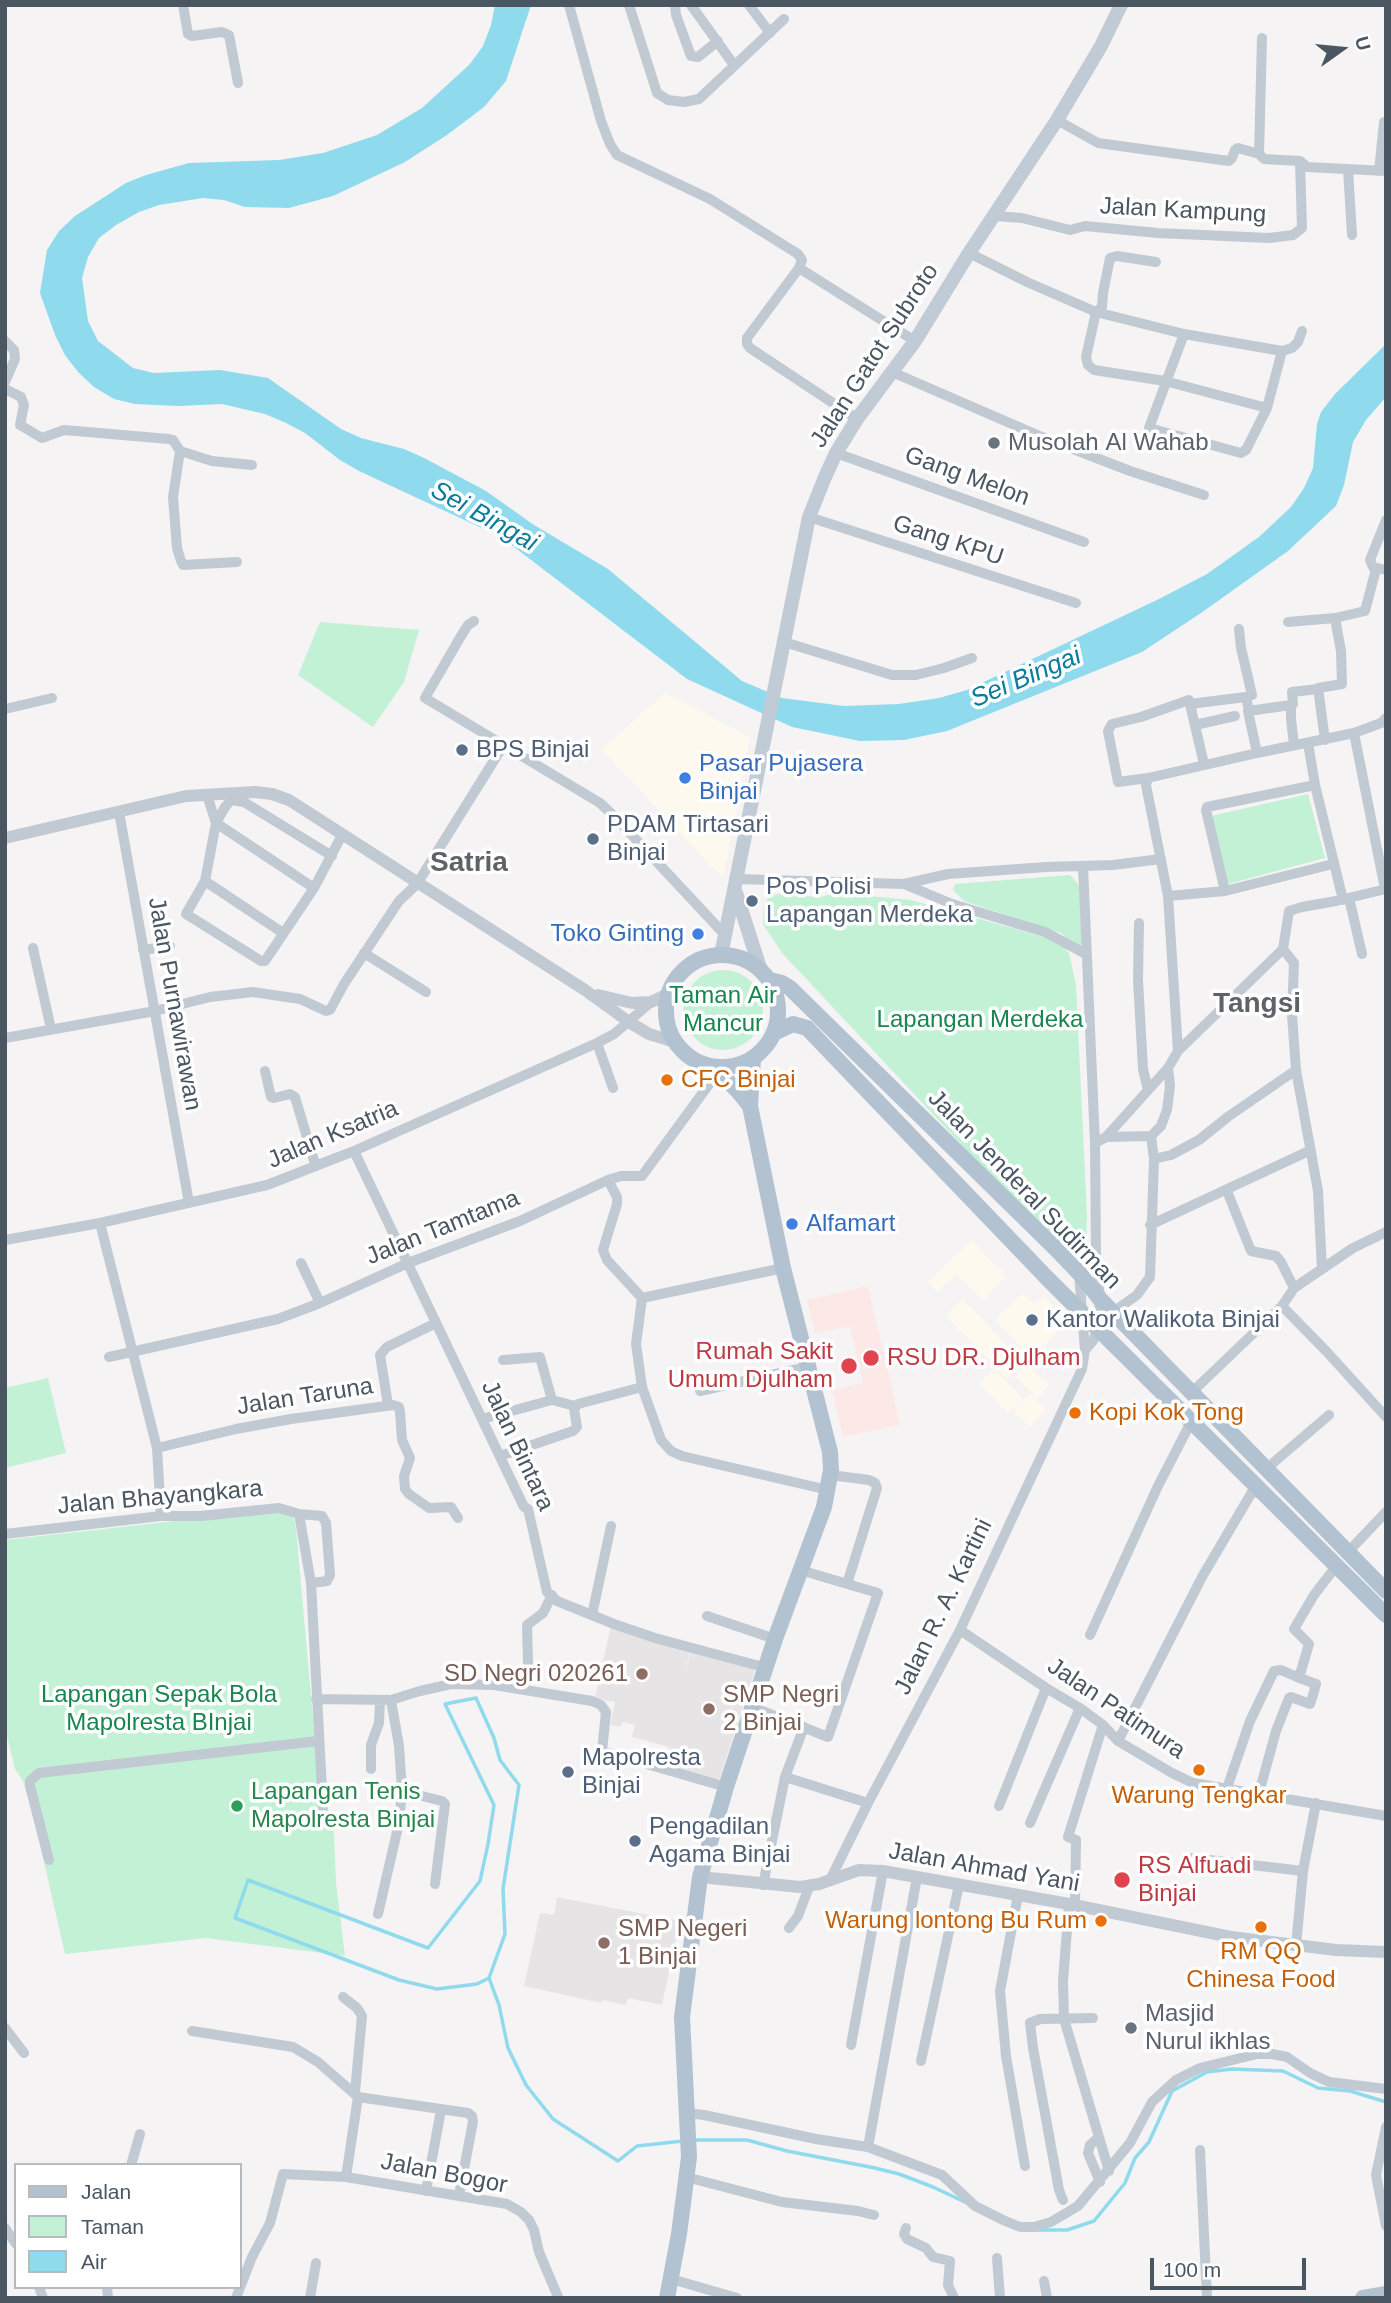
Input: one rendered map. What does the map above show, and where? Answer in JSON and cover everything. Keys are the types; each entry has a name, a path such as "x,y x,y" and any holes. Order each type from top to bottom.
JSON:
{"main road":[{"name":"Jalan Gatot Subroto","path":"722,955 809,517 836,453 857,419 915,341 969,253 1057,120 1101,46 1119,6"},
{"name":"Jalan Gatot Subroto","path":"737,885 765,976"},
{"path":"700,1063 721,1068 743,1063 762,1050 774,1033 778,1012 775,993 765,976 743,959 722,955 708,957 684,970 668,994 668,1023 676,1042 686,1054 700,1063 718,1072 750,1106"},
{"name":"Jalan Jenderal Sudirman","path":"765,976 790,988 1079,1273 1100,1299 1266,1469 1342,1558 1386,1615"},
{"name":"Jalan Jenderal Sudirman","path":"774,1033 793,1024 807,1028 1080,1310 1265,1493 1324,1540"},
{"path":"667,2298 689,2157 682,2017 700,1877 752,1707 829,1482 830,1452 783,1268 750,1106 753,1058"},
{"path":"983,1212 1001,1196"},
{"name":"Jalan Jenderal Sudirman","path":"1342,1558 1386,1591"},
{"path":"1363,2298 1386,2294"}],"street":[{"path":"183,5 188,34 192,36 222,32 229,35 238,83"},
{"path":"569,5 601,121 617,155 710,199 798,254 802,260 799,268 747,338 747,344 857,419"},
{"path":"629,5 657,93 668,100 684,102 699,99 784,19"},
{"path":"675,5 691,56 698,57 718,41"},
{"path":"691,5 734,65"},
{"path":"749,5 770,33"},
{"path":"1259,154 1262,37"},
{"path":"1057,120 1098,143 1229,160 1237,148 1259,154 1264,159 1300,161 1307,167 1382,171 1384,122"},
{"name":"Jalan Kampung","path":"995,216 1022,218 1070,230 1084,226 1158,233 1269,238 1293,235 1302,228 1300,161"},
{"path":"1348,169 1352,235"},
{"path":"969,253 1096,312 1184,334 1282,351 1292,348 1298,342 1302,331"},
{"path":"1156,262 1117,256 1110,258 1102,307 1096,312 1086,357 1088,365 1094,370 1165,381 1267,408"},
{"path":"799,268 915,341"},
{"path":"1184,334 1149,428 1237,452 1246,450 1267,408 1282,351"},
{"path":"5,341 14,350 15,359 5,382"},
{"path":"892,372 1042,437 1130,471 1204,495"},
{"path":"5,389 21,397 24,405 20,425 42,438 64,430 169,439 173,440 180,451 212,461 252,465"},
{"path":"180,451 173,497 177,548 183,565 237,562"},
{"name":"Gang Melon","path":"836,453 1084,542"},
{"name":"Gang KPU","path":"809,517 1076,603"},
{"path":"1288,622 1335,618 1365,611 1381,569 1371,565 1371,555 1386,520"},
{"path":"1294,745 1292,692 1342,684 1341,651 1335,618"},
{"path":"474,621 468,625 425,698 600,803 726,936"},
{"path":"1190,704 1252,695 1239,629"},
{"path":"784,642 892,675 916,675 972,657"},
{"path":"1318,689 1325,740"},
{"path":"1246,697 1256,753"},
{"path":"5,709 52,698"},
{"path":"1204,764 1189,700 1112,724 1108,732 1118,782 1325,740 1354,733 1381,723 1386,718"},
{"path":"1249,711 1291,705"},
{"path":"1195,725 1235,716"},
{"path":"1095,1143 1106,1137 1149,1090 1168,1068 1178,1051 1283,948 1289,911 1386,889 1354,733"},
{"path":"1308,743 1333,864 1362,954"},
{"path":"5,1038 155,1011 210,997 253,992 300,999 326,1011 330,1010 399,901 417,884 503,746"},
{"path":"1148,778 1146,785 1168,896 1178,1051"},
{"path":"1226,891 1207,807 1315,785"},
{"path":"253,807 255,792"},
{"path":"5,838 186,796 255,792 272,794 289,800 585,990 629,1022 649,1034 676,1042"},
{"path":"207,795 216,823 314,888"},
{"path":"332,856 244,802 231,800 216,823 205,881 185,912 187,916 265,961 314,888 332,856 342,835"},
{"name":"Jalan Purnawirawan","path":"119,812 189,1203"},
{"path":"737,885 904,884 948,874 1114,865 1161,859"},
{"path":"1168,896 1226,891 1333,864"},
{"name":"Jalan R. A. Kartini","path":"1083,866 1095,1143 1096,1255 1100,1299 1098,1327 1085,1350"},
{"path":"205,881 283,933"},
{"path":"904,884 952,904 1045,932 1086,954"},
{"path":"1139,923 1138,993 1143,1069 1149,1090"},
{"path":"143,950 170,946"},
{"path":"33,948 51,1029"},
{"path":"1283,948 1294,963 1292,1015 1296,1070 1318,1191 1322,1269"},
{"path":"364,953 426,992"},
{"path":"585,990 632,1003 651,1002 668,994"},
{"name":"Jalan Ksatria","path":"5,1240 100,1223 267,1185 354,1151 597,1043 614,1034 651,1002"},
{"path":"597,1043 612,1088"},
{"path":"1106,1137 1151,1136 1161,1126 1167,1110 1170,1086 1168,1068"},
{"path":"1154,1159 1171,1155 1199,1140 1296,1070"},
{"path":"265,1071 271,1097 292,1094 295,1097 315,1164"},
{"name":"Jalan Tamtama","path":"109,1357 278,1319 408,1264 520,1221 608,1180 621,1175 639,1177 645,1174 718,1072"},
{"path":"1113,1312 1137,1295 1150,1277 1154,1159 1151,1136"},
{"path":"1150,1225 1311,1150"},
{"name":"Jalan Bintara","path":"354,1151 524,1507 528,1510 547,1592 552,1595"},
{"path":"608,1180 618,1204 603,1250 607,1259 642,1298 636,1344 642,1387 661,1440 671,1451 682,1456 829,1482 869,1480 875,1483 877,1488 847,1584"},
{"path":"1227,1191 1251,1251 1276,1256 1294,1288"},
{"path":"100,1223 156,1448 161,1516"},
{"path":"1191,1393 1282,1306 1294,1288 1353,1248 1386,1232"},
{"path":"1079,1273 1096,1255"},
{"path":"301,1263 320,1303"},
{"path":"642,1298 783,1268"},
{"name":"Jalan R. A. Kartini","path":"831,1878 960,1630 1082,1369 1085,1350 1079,1273"},
{"path":"1282,1306 1386,1418"},
{"name":"Jalan Taruna","path":"156,1448 236,1429 388,1405 380,1355 387,1348 436,1323"},
{"path":"503,1360 540,1357 552,1400"},
{"path":"700,1391 807,1367"},
{"path":"482,1419 552,1400 575,1406 642,1387"},
{"path":"388,1405 398,1407 400,1412 402,1440 410,1458 403,1482 412,1497 429,1508 451,1507 458,1518"},
{"path":"500,1456 573,1431 577,1427 575,1406"},
{"path":"1266,1469 1329,1415"},
{"path":"1090,1635 1158,1486 1192,1420"},
{"path":"1118,1741 1202,1577 1252,1492 1265,1493"},
{"name":"Jalan Bhayangkara","path":"5,1534 161,1516 201,1516 279,1507 299,1514 311,1583 323,1808"},
{"path":"1297,1677 1309,1644 1294,1629 1314,1595 1342,1558 1386,1512"},
{"path":"299,1514 322,1516 326,1523 331,1575 327,1581 311,1583"},
{"path":"592,1615 611,1526"},
{"path":"752,1707 828,1737 877,1593 800,1570"},
{"path":"528,1662 527,1625 543,1613 552,1595 557,1601 656,1637 767,1668"},
{"path":"707,1616 775,1639"},
{"name":"Jalan Patimura","path":"960,1630 1080,1708 1118,1741 1193,1783 1386,1816"},
{"path":"1227,1788 1250,1721 1274,1671 1281,1670 1316,1685 1310,1704 1289,1698 1276,1731 1259,1793"},
{"path":"316,1699 385,1700 420,1690 462,1685 494,1685 592,1701 601,1705 606,1712 602,1751 726,1787"},
{"path":"999,1806 1046,1688"},
{"path":"371,1769 371,1745 385,1700"},
{"path":"378,1914 399,1823 401,1791 399,1746 385,1700"},
{"path":"1030,1823 1080,1708"},
{"path":"1102,1725 1068,1836 1076,1840 1063,1981 1064,2019 1109,2171"},
{"path":"763,1885 785,1777 804,1727"},
{"path":"49,1860 30,1786 30,1781 39,1773 318,1741"},
{"path":"785,1777 868,1803"},
{"path":"401,1791 445,1804 435,1884"},
{"path":"1296,1946 1303,1871 1316,1803"},
{"path":"1192,1858 1303,1871"},
{"name":"Jalan Ahmad Yani","path":"700,1877 763,1885 809,1887 859,1870 883,1871 1231,1937 1336,1950 1386,1952"},
{"path":"851,2045 883,1871"},
{"path":"868,2147 917,1877"},
{"path":"921,2061 959,1885"},
{"path":"789,1928 799,1916 809,1887"},
{"path":"1018,1895 1000,1992 1006,2056 1025,2166"},
{"name":"Jalan Bogor","path":"343,1997 357,2008 362,2016 346,2177 507,2204 521,2212 534,2230 539,2252 560,2297"},
{"path":"1063,2200 1030,2023 1040,2019 1093,2018"},
{"path":"5,2028 24,2053"},
{"path":"192,2031 293,2047 318,2062 356,2095 468,2113 473,2117 459,2195"},
{"path":"688,2119 704,2115 816,2139 868,2147 942,2175 975,2206 1020,2227 1034,2227 1051,2222 1079,2206 1130,2143 1152,2102 1176,2080 1210,2065 1257,2054 1272,2054 1287,2057 1329,2082 1386,2089"},
{"path":"426,2191 441,2110"},
{"path":"1386,2127 1376,2175 1386,2226"},
{"path":"132,2163 140,2134"},
{"path":"1098,2138 1090,2145 1088,2153 1100,2182"},
{"path":"1200,2150 1207,2298"},
{"path":"242,2283 270,2223 283,2174 346,2177"},
{"path":"686,2177 782,2202 862,2211 874,2215"},
{"path":"906,2228 904,2234 907,2239 926,2248 933,2257 950,2261 948,2285 954,2298"},
{"path":"997,2258 1000,2298"},
{"path":"310,2298 316,2263"},
{"path":"671,2279 737,2298"},
{"path":"1045,2281 1047,2298"}],"shaded area":[{"name":"Pasar Pujasera Binjai","path":"665,693 750,737 723,878 601,749"},
{"path":"972,1240 1007,1277 982,1300 957,1274 938,1292 928,1282"},
{"name":"RSU DR. Djulham","path":"868,1286 900,1424 843,1437 832,1390 863,1383 850,1326 815,1333 807,1300"},
{"path":"1023,1293 1034,1304 1044,1296 1054,1306 1045,1316 1059,1331 1030,1357 995,1320"},
{"path":"963,1299 1024,1363 1007,1379 946,1316"},
{"path":"1026,1364 1049,1385 1037,1398 1015,1376"},
{"path":"994,1369 1023,1398 1008,1413 979,1383"},
{"path":"1030,1393 1046,1410 1029,1427 1013,1410"},
{"name":"SMP Negri 2 Binjai","path":"611,1625 691,1650 684,1676 693,1647 755,1670 719,1780 665,1765 669,1747 632,1737 635,1725 623,1722 620,1727 610,1725 615,1702 595,1698"},
{"name":"SMP Negeri 1 Binjai","path":"557,1897 680,1921 662,2005 628,1998 626,2005 602,2000 601,2003 524,1986 540,1913 554,1915"}],"green space":[{"path":"320,622 419,630 404,682 373,727 298,675"},
{"path":"1308,794 1325,858 1228,884 1211,816"},
{"path":"1070,875 1078,884 1080,892 1082,942 1078,948 1061,933 964,901 953,890 955,884"},
{"name":"Lapangan Merdeka","path":"836,893 911,900 1044,937 1063,946 1069,953 1076,985 1087,1216 1086,1241 1077,1256 1066,1254 989,1174 782,953 763,924 764,904 770,896 777,894 820,897"},
{"name":"Taman Air Mancur","path":"723,970 738,973 751,982 760,995 763,1010 760,1025 751,1038 738,1047 723,1050 708,1047 695,1038 686,1025 683,1010 686,995 695,982 708,973"},
{"path":"48,1378 66,1453 5,1468 5,1388"},
{"name":"Lapangan Sepak Bola Mapolresta BInjai","path":"283,1509 294,1519 296,1528 321,1808 333,1812 336,1883 345,1956 206,1938 65,1954 33,1814 23,1781 15,1769 5,1728 5,1540"}],"water":[{"name":"Sei Bingai","path":"495,5 531,5 506,81 484,107 405,162 333,196 289,208 245,207 224,200 203,198 159,205 139,212 99,238 88,257 82,278 88,321 98,341 133,368 154,373 220,370 268,378 341,429 424,458 486,491 534,525 608,569 742,681 782,698 844,706 899,704 939,698 967,690 1207,574 1259,537 1291,507 1313,468 1317,424 1321,412 1335,394 1386,344 1386,397 1366,420 1353,442 1344,485 1336,506 1288,551 1142,652 947,731 904,740 860,741 792,727 687,679 501,537 359,471 286,423 265,414 222,404 135,404 114,399 94,387 78,372 55,335 40,293 47,250 59,231 75,216 126,183 189,163 279,160 323,153 377,135 422,108 470,64 483,46"}],"waterway":[{"path":"476,1698 494,1738 500,1760 519,1785 503,1889 505,1934 489,1978 477,1984 437,1989 399,1980 235,1918 248,1880 428,1948 480,1881 488,1844 494,1805 445,1704 476,1698"},
{"path":"489,1978 499,2005 508,2048 526,2085 553,2119 618,2161 637,2146 683,2141"},
{"path":"1034,2230 1067,2230 1094,2221 1125,2183 1135,2158 1149,2142 1172,2091 1207,2072 1232,2069 1283,2071 1318,2088 1350,2091 1386,2102"},
{"path":"694,2140 747,2140 787,2151 875,2168 899,2174 967,2203"}],"place":[{"name":"Musolah Al Wahab","path":"994,443"},
{"name":"BPS Binjai","path":"462,750"},
{"name":"Pasar Pujasera Binjai","path":"685,778"},
{"name":"PDAM Tirtasari Binjai","path":"593,839"},
{"name":"Pos Polisi Lapangan Merdeka","path":"752,901"},
{"name":"Toko Ginting","path":"698,934"},
{"name":"CFC Binjai","path":"667,1080"},
{"name":"Alfamart","path":"792,1224"},
{"name":"Kantor Walikota Binjai","path":"1032,1320"},
{"name":"RSU DR. Djulham","path":"871,1358"},
{"name":"Rumah Sakit Umum Djulham","path":"849,1366"},
{"name":"Kopi Kok Tong","path":"1075,1413"},
{"name":"SD Negri 020261","path":"642,1674"},
{"name":"SMP Negri 2 Binjai","path":"709,1709"},
{"name":"Warung Tengkar","path":"1199,1770"},
{"name":"Mapolresta Binjai","path":"568,1772"},
{"name":"Lapangan Tenis Mapolresta Binjai","path":"237,1806"},
{"name":"Pengadilan Agama Binjai","path":"635,1841"},
{"name":"RS Alfuadi Binjai","path":"1122,1880"},
{"name":"Warung lontong Bu Rum","path":"1101,1921"},
{"name":"RM QQ Chinesa Food","path":"1261,1927"},
{"name":"SMP Negeri 1 Binjai","path":"604,1943"},
{"name":"Masjid Nurul ikhlas","path":"1131,2028"}],"district":[{"name":"Satria","path":"469,863"},
{"name":"Tangsi","path":"1257,1004"}]}
